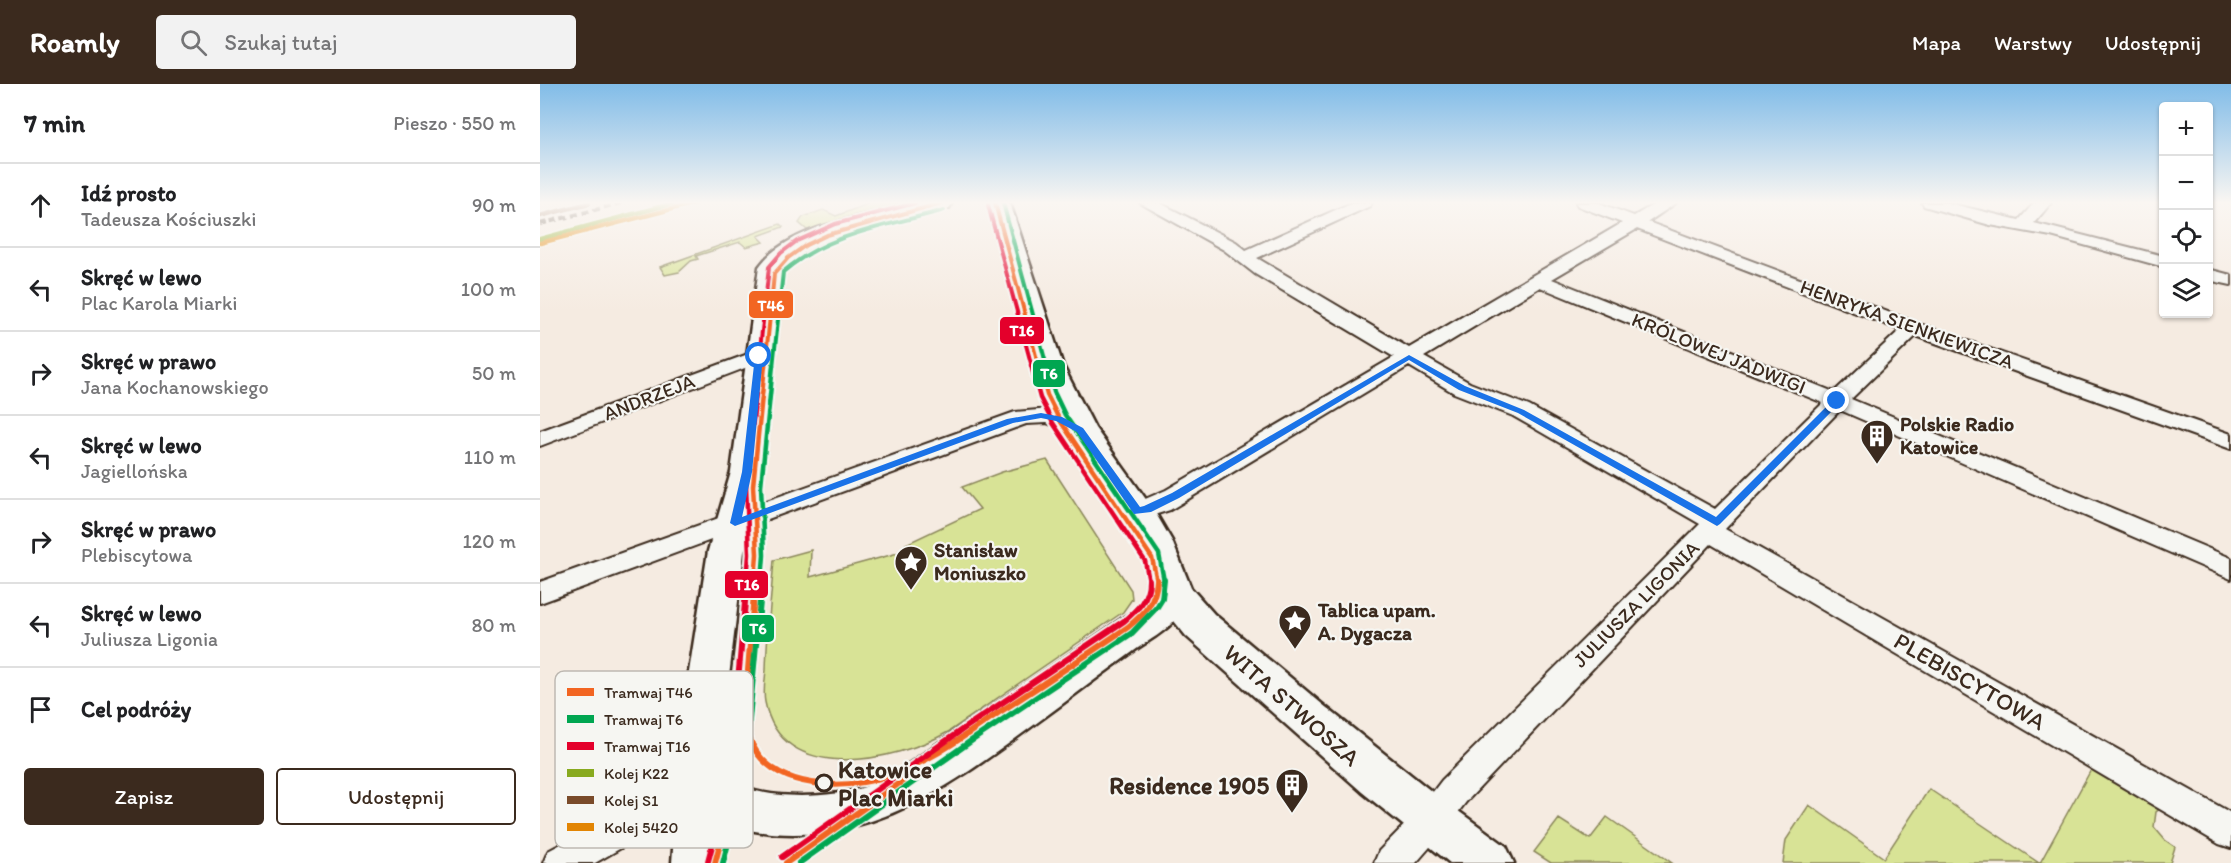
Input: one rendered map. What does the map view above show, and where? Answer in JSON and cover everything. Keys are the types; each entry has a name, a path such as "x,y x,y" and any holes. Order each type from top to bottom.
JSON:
{"street":[{"path":"710,671 722,573 747,472 771,267 782,254 810,239"},
{"name":"WITA STWOSZA","path":"1010,239 1049,366 1080,430 1137,512 1154,541 1175,595 1200,625 1431,821 1489,863"},
{"name":"PLEBISCYTOWA","path":"1217,239 1230,246 1261,270 1462,388 1521,411 2231,832"},
{"path":"1245,257 1284,239"},
{"path":"1137,512 1161,504 1606,239"},
{"name":"HENRYKA SIENKIEWICZA","path":"1681,239 1913,328 2231,442"},
{"path":"2078,239 2159,260"},
{"path":"2213,275 2231,280"},
{"name":"KRÓLOWEJ JADWIGI","path":"1538,280 1837,401 2231,569"},
{"name":"JULIUSZA LIGONIA","path":"1392,863 1462,783 1713,526 1913,328"},
{"name":"ANDRZEJA","path":"540,439 759,356"},
{"path":"540,592 1023,417 1050,416 1080,430"},
{"path":"753,812 790,816 838,815 878,804 948,761 1141,626 1157,614 1175,595"},
{"path":"561,863 588,848"},
{"path":"697,863 698,848"}],"green space":[{"path":"737,239 761,239 764,242 746,247 740,242 696,256 698,259 691,261 679,272 665,275 660,267"},
{"path":"1047,460 1131,590 1132,599 1123,612 948,732 926,743 871,758 843,760 816,756 793,746 775,729 764,698 774,560 811,550 810,577 909,550 906,544 980,509 962,487 1002,472"},
{"path":"2092,768 2161,808 2156,812 2154,827 2165,840 2175,847 2170,863 2040,863"},
{"path":"1929,789 2039,863 1783,863 1786,840 1809,805 1884,858"},
{"path":"1607,817 1672,863 1551,863 1534,852 1559,819 1590,839"}],"tram line":[{"name":"T16","path":"740,671 749,554 746,485 769,267 781,253 800,239"},
{"name":"T46","path":"748,671 757,554 753,486 774,274 788,258 818,239"},
{"name":"T6","path":"753,684 764,555 761,486 783,272 798,259 836,239"},
{"name":"T16","path":"782,857 963,729 1124,621 1138,608 1147,595 1149,580 1145,561 1053,423 1040,398 997,239"},
{"name":"T46","path":"753,747 762,759 777,771 796,779 816,783 858,783 895,774 942,751 1128,627 1145,612 1154,597 1157,580 1152,558 1059,419 1047,395 1005,239"},
{"name":"T6","path":"799,863 971,741 1132,633 1151,616 1162,599 1164,579 1159,554 1065,415 1054,392 1013,239"},
{"name":"T46","path":"786,863 908,777"},
{"name":"T16","path":"708,861 711,848"},
{"name":"T46","path":"715,863 719,848"},
{"name":"T6","path":"723,863 727,848"}],"rail line":[{"name":"5420","path":"540,243 554,239"}],"place":[{"name":"Polskie Radio Katowice","path":"1877,465"},
{"name":"Stanisław Moniuszko","path":"911,591"},
{"name":"Tablica upam. A. Dygacza","path":"1295,650"},
{"name":"Katowice Plac Miarki","path":"824,783"},
{"name":"Residence 1905","path":"1292,814"}],"route":[{"path":"759,356 747,472 735,523 1011,421 1041,415 1059,419 1080,430 1137,512 1161,504 1409,357 1462,388 1521,411 1717,522 1837,401"}]}
